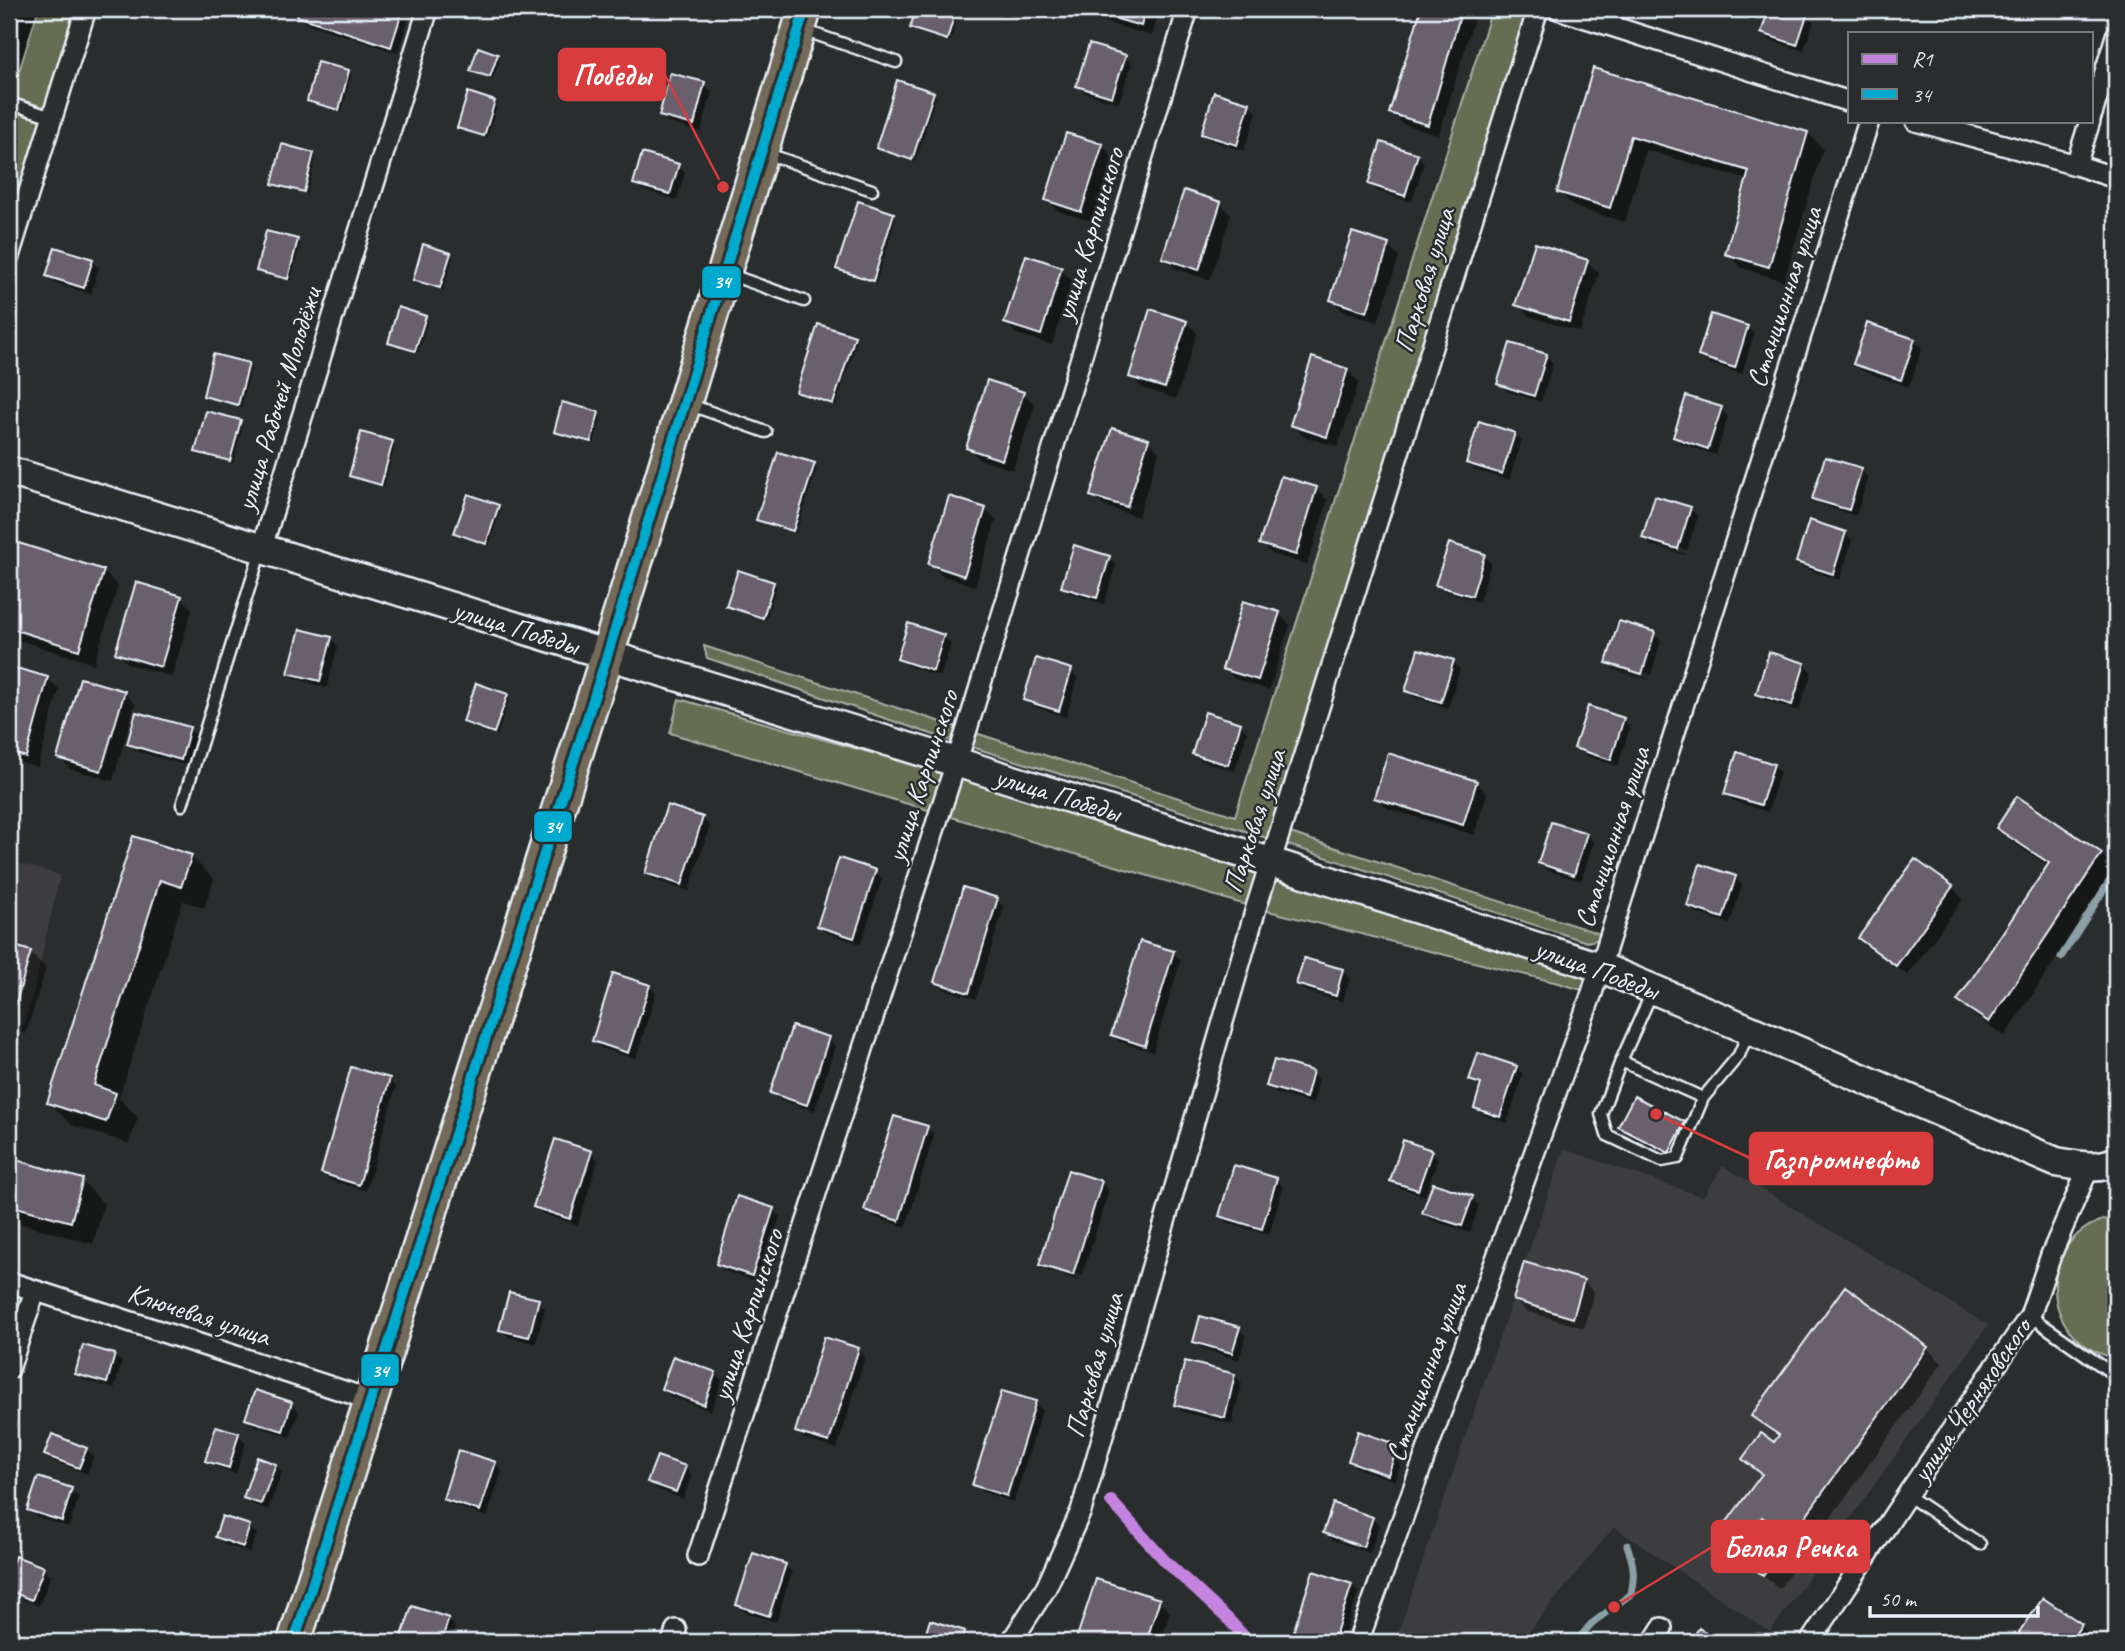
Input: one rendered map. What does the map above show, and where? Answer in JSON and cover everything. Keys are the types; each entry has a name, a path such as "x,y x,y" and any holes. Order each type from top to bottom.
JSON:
{"main road":[{"path":"294,1642 607,656 802,19"},
{"name":"улица Победы","path":"9,471 956,762 1600,967 2056,1161 2108,1166"}],"street":[{"path":"9,256 86,9"},
{"name":"улица Рабочей Молодёжи","path":"261,550 428,9"},
{"name":"улица Карпинского","path":"698,1556 956,762 1188,9"},
{"name":"Парковая улица","path":"1012,1642 1046,1588 1081,1511 1252,921 1538,9"},
{"path":"1558,9 1848,101"},
{"path":"2094,108 2116,36"},
{"name":"Станционная улица","path":"1358,1642 1592,993 1869,122"},
{"path":"1920,122 2116,178"},
{"path":"2076,165 2090,122"},
{"name":"улица Черняховского","path":"1810,1642 2030,1316 2051,1255 2108,1166"},
{"name":"Ключевая улица","path":"9,1282 371,1400"},
{"path":"9,1369 36,1291"}],"lane":[{"path":"802,19 896,62"},
{"path":"9,103 52,117"},
{"path":"761,151 872,190"},
{"path":"724,272 804,300"},
{"path":"684,403 766,432"},
{"name":"улица Рабочей Молодёжи","path":"182,805 261,550"},
{"path":"1653,988 1601,1114 1607,1135 1662,1161 1678,1158 1703,1098 1739,1055 1750,1030"},
{"path":"1622,1061 1703,1098"},
{"path":"2030,1316 2116,1376"},
{"path":"1907,1495 1980,1544"},
{"path":"2113,1642 2116,1637"}],"shaded area":[{"path":"9,861 60,875 33,994 9,1073"},
{"path":"1564,1149 1703,1197 1723,1166 1988,1325 1770,1632 1614,1527 1520,1642 1395,1642"}],"green space":[{"path":"38,9 86,9 9,256 9,104"},
{"path":"1492,9 1538,9 1281,830 1610,937 1587,942 1245,831 949,740 707,658 704,646 1235,816"},
{"path":"679,699 907,763 1240,864 1596,981 1592,993 1256,908 670,733"},
{"path":"2116,1217 2116,1358 2089,1348 2070,1331 2059,1310 2055,1287 2059,1263 2070,1242 2089,1226"}],"building":[{"path":"299,9 403,9 391,47 297,16"},
{"path":"916,9 956,9 947,40 910,28"},
{"path":"1094,9 1146,9 1141,26 1093,12"},
{"path":"1421,9 1462,9 1428,125 1389,113"},
{"path":"1769,9 1809,9 1797,45 1761,33"},
{"path":"1089,44 1126,55 1112,97 1076,86"},
{"path":"478,47 498,54 490,77 470,71"},
{"path":"317,62 349,70 339,110 307,101"},
{"path":"1593,68 1808,132 1769,267 1725,254 1749,171 1631,136 1610,208 1557,192"},
{"path":"670,73 705,82 694,125 659,116"},
{"path":"897,80 934,92 912,160 876,148"},
{"path":"468,92 495,101 484,136 457,128"},
{"path":"1214,92 1250,103 1237,145 1201,134"},
{"path":"1066,133 1103,144 1081,212 1045,200"},
{"path":"1381,142 1418,154 1405,196 1368,184"},
{"path":"282,144 314,153 304,192 272,184"},
{"path":"642,153 679,164 670,194 633,184"},
{"path":"1184,190 1221,202 1199,270 1162,258"},
{"path":"858,201 894,213 873,281 836,269"},
{"path":"266,231 298,239 288,279 256,271"},
{"path":"1352,232 1389,244 1367,312 1330,300"},
{"path":"1535,243 1588,260 1569,322 1515,305"},
{"path":"423,244 451,253 440,288 413,280"},
{"path":"55,247 93,259 84,288 46,276"},
{"path":"1026,255 1062,267 1041,335 1004,323"},
{"path":"398,307 426,316 415,351 388,343"},
{"path":"1150,309 1187,321 1165,388 1129,377"},
{"path":"1711,314 1748,326 1735,368 1698,356"},
{"path":"1867,323 1915,339 1901,380 1853,364"},
{"path":"818,324 855,336 833,404 796,392"},
{"path":"1510,343 1547,354 1534,396 1497,384"},
{"path":"213,354 249,363 238,405 203,396"},
{"path":"1312,357 1348,369 1327,437 1290,425"},
{"path":"987,380 1024,392 1002,460 966,448"},
{"path":"1686,396 1722,407 1708,449 1673,437"},
{"path":"562,402 599,412 591,442 554,432"},
{"path":"206,411 241,420 230,461 195,452"},
{"path":"1479,421 1515,433 1502,474 1466,463"},
{"path":"1112,428 1149,439 1127,507 1090,496"},
{"path":"361,432 393,441 381,485 349,476"},
{"path":"778,452 815,463 793,531 756,520"},
{"path":"1825,457 1862,468 1849,510 1812,499"},
{"path":"1281,476 1317,487 1296,555 1259,544"},
{"path":"468,494 499,505 486,544 454,533"},
{"path":"949,496 986,508 964,576 928,564"},
{"path":"1655,496 1691,507 1678,549 1642,538"},
{"path":"1809,520 1846,532 1833,574 1796,562"},
{"path":"9,540 104,570 79,650 9,628"},
{"path":"1449,543 1485,554 1472,596 1435,585"},
{"path":"1074,545 1110,556 1097,598 1061,587"},
{"path":"738,570 774,582 763,618 726,606"},
{"path":"136,582 182,596 161,667 115,653"},
{"path":"1243,601 1280,612 1258,680 1222,669"},
{"path":"1619,621 1655,632 1642,674 1606,663"},
{"path":"908,623 944,635 933,671 897,659"},
{"path":"300,629 332,637 320,681 288,673"},
{"path":"1418,649 1454,660 1441,702 1405,691"},
{"path":"1769,652 1805,663 1792,705 1756,694"},
{"path":"1036,658 1072,669 1059,711 1023,700"},
{"path":"9,666 48,677 26,757 9,752"},
{"path":"80,678 125,691 101,771 57,758"},
{"path":"476,683 508,694 494,733 463,722"},
{"path":"1588,706 1624,718 1611,760 1574,748"},
{"path":"136,712 190,727 181,760 127,744"},
{"path":"1205,712 1241,723 1228,765 1192,754"},
{"path":"1737,752 1774,764 1761,805 1724,794"},
{"path":"1388,753 1477,781 1463,825 1374,798"},
{"path":"2017,796 2102,853 1989,1022 1957,1001 2049,863 1996,828"},
{"path":"667,805 703,817 682,885 645,873"},
{"path":"1551,822 1587,833 1574,875 1538,863"},
{"path":"133,836 192,855 181,887 160,880 94,1085 116,1093 106,1122 47,1103"},
{"path":"839,858 876,870 854,938 817,926"},
{"path":"1915,859 1953,886 1896,966 1858,938"},
{"path":"1700,864 1736,876 1723,918 1687,906"},
{"path":"963,887 998,898 969,993 934,982"},
{"path":"1140,941 1174,951 1145,1046 1111,1035"},
{"path":"9,944 31,951 11,1020 9,1019"},
{"path":"1304,958 1343,969 1336,996 1296,984"},
{"path":"613,973 650,985 628,1053 592,1041"},
{"path":"792,1026 829,1037 807,1105 770,1093"},
{"path":"1478,1053 1517,1066 1500,1117 1474,1108 1481,1084 1469,1080"},
{"path":"1274,1060 1313,1071 1306,1098 1266,1086"},
{"path":"351,1067 390,1078 359,1185 321,1173"},
{"path":"1634,1096 1685,1122 1669,1153 1618,1127"},
{"path":"894,1116 928,1126 899,1221 864,1210"},
{"path":"555,1139 592,1151 570,1219 533,1207"},
{"path":"1403,1140 1432,1150 1418,1190 1390,1181"},
{"path":"9,1158 83,1179 71,1222 9,1205"},
{"path":"1234,1165 1277,1178 1262,1229 1219,1216"},
{"path":"1068,1170 1102,1181 1073,1275 1039,1265"},
{"path":"1433,1183 1473,1196 1462,1226 1422,1213"},
{"path":"737,1196 774,1208 752,1276 716,1264"},
{"path":"1524,1262 1584,1280 1573,1318 1513,1300"},
{"path":"1845,1286 1928,1347 1763,1575 1754,1569 1781,1531 1762,1517 1744,1542 1723,1527 1762,1474 1742,1459 1761,1433 1774,1442 1779,1435 1751,1416"},
{"path":"509,1292 539,1299 529,1337 499,1330"},
{"path":"1200,1316 1240,1327 1232,1353 1193,1342"},
{"path":"824,1337 859,1348 829,1442 795,1432"},
{"path":"83,1345 115,1354 107,1383 75,1374"},
{"path":"673,1356 716,1372 704,1405 661,1389"},
{"path":"1185,1361 1235,1374 1225,1418 1174,1405"},
{"path":"255,1390 292,1402 283,1431 245,1419"},
{"path":"1002,1391 1036,1401 1007,1496 972,1485"},
{"path":"216,1426 239,1433 229,1468 205,1461"},
{"path":"1358,1431 1398,1445 1388,1475 1348,1461"},
{"path":"52,1434 87,1448 79,1468 44,1455"},
{"path":"458,1450 496,1462 480,1511 443,1499"},
{"path":"657,1456 686,1466 676,1492 647,1482"},
{"path":"257,1457 276,1464 261,1504 243,1498"},
{"path":"38,1477 72,1488 62,1521 27,1510"},
{"path":"1333,1503 1373,1517 1363,1547 1323,1533"},
{"path":"222,1516 250,1525 243,1547 215,1537"},
{"path":"753,1553 786,1564 769,1616 736,1605"},
{"path":"15,1556 44,1567 32,1600 9,1591 9,1572"},
{"path":"1313,1571 1352,1584 1333,1642 1302,1642 1291,1639"},
{"path":"1096,1579 1160,1599 1146,1642 1076,1640"},
{"path":"2043,1598 2082,1624 2070,1642 2013,1642"},
{"path":"412,1606 449,1618 441,1642 400,1642"},
{"path":"930,1620 965,1631 961,1642 923,1642"},
{"path":"1699,1628 1720,1642 1690,1642"},
{"path":"180,1632 207,1642 176,1642"}],"waterway":[{"path":"2061,957 2116,871"},
{"path":"1576,1642 1591,1624 1631,1594 1633,1570 1627,1545"}],"transit line":[{"name":"34","path":"294,1642 607,656 805,9"},
{"name":"R1","path":"1111,1501 1166,1562 1249,1642"}],"place":[{"name":"Победы","path":"723,187"},
{"name":"Газпромнефть","path":"1656,1114"},
{"name":"Белая Речка","path":"1614,1607"}]}
